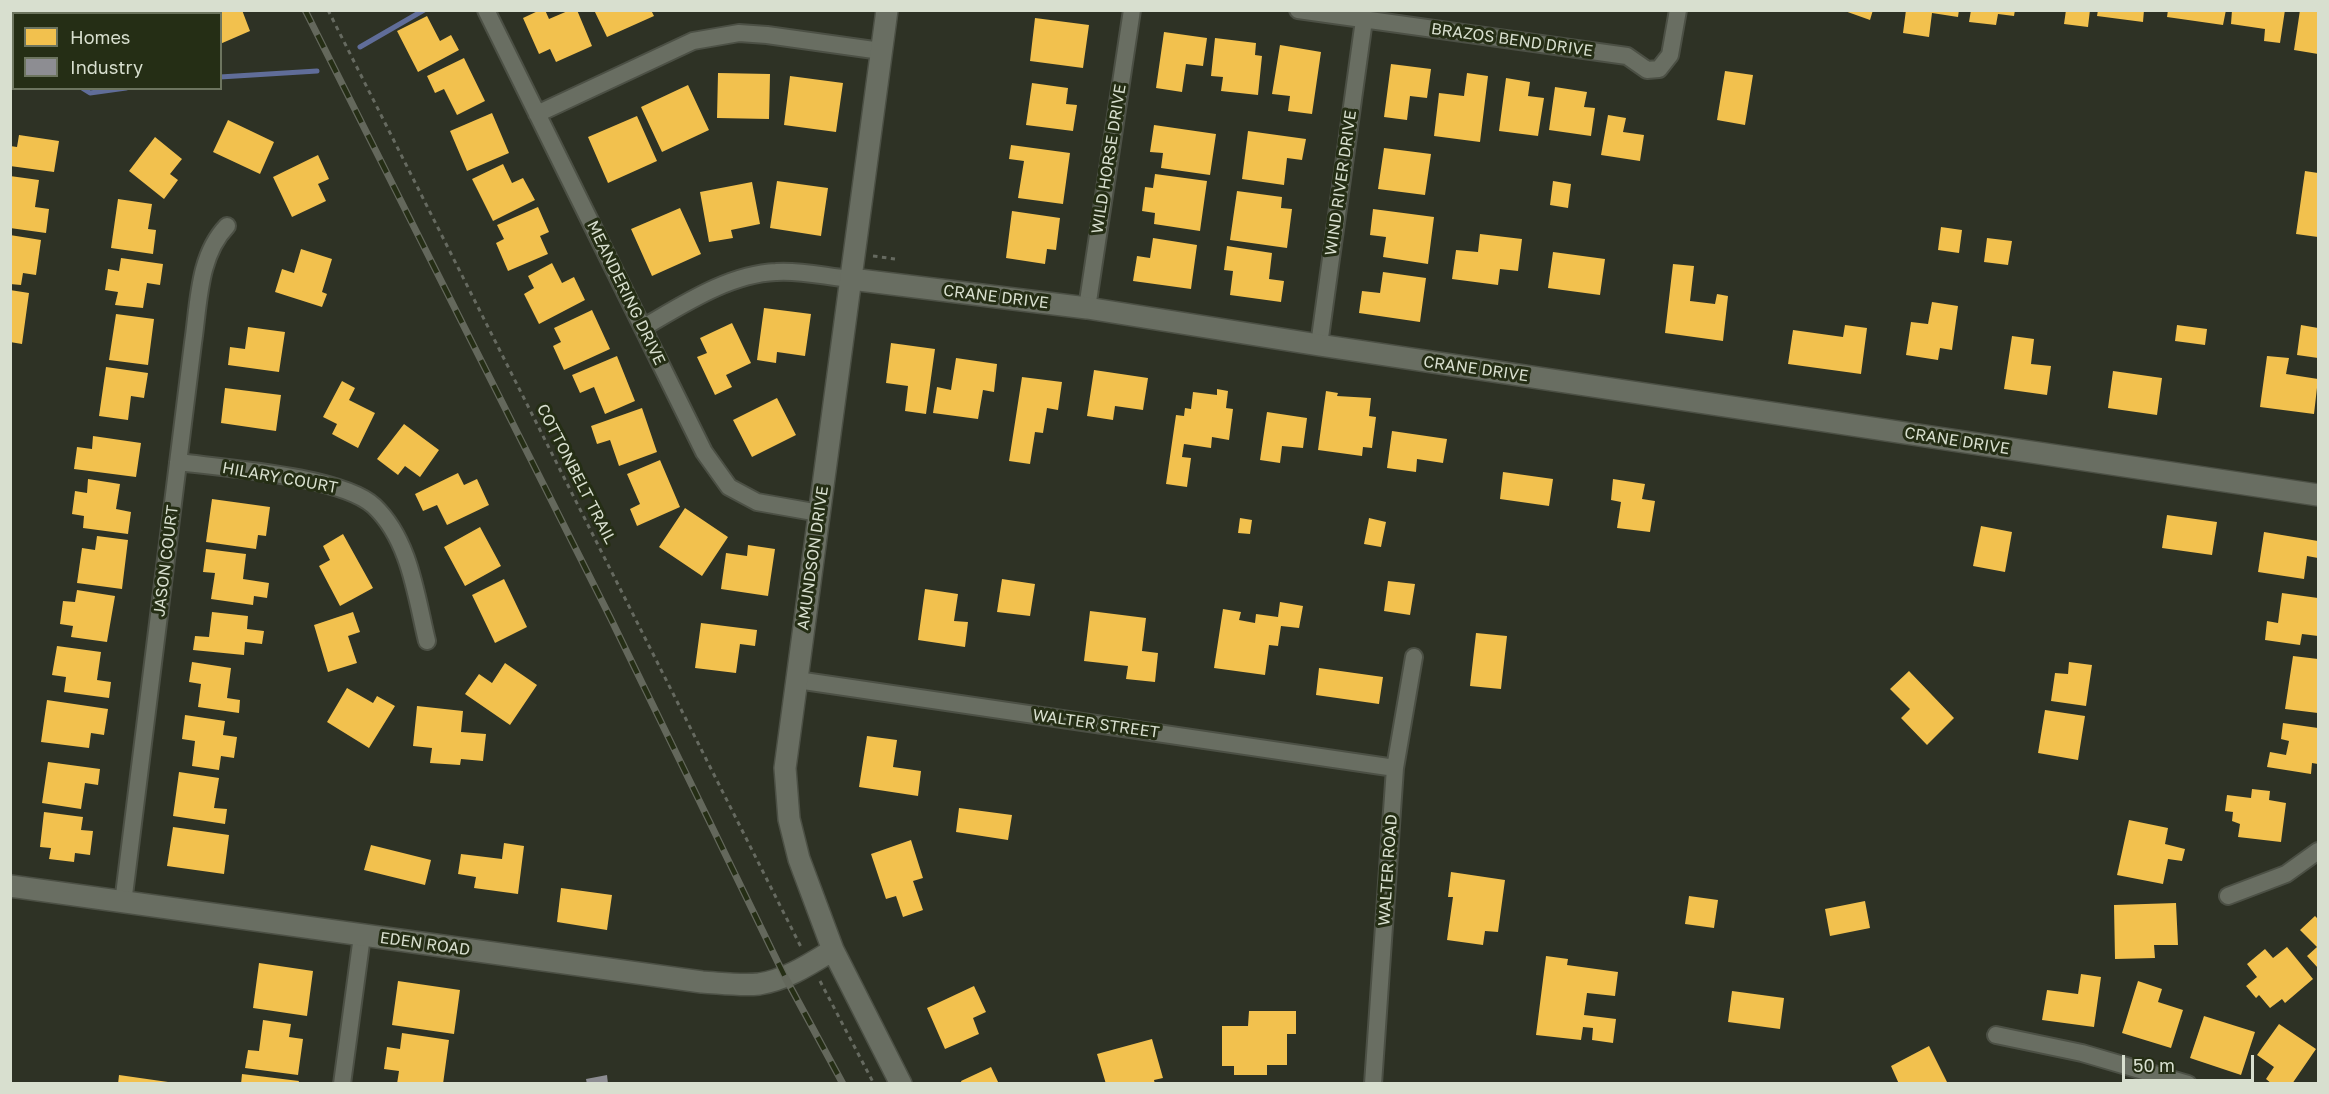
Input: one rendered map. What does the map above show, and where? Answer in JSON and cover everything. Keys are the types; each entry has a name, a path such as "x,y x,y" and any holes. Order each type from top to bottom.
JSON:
{"street":[{"name":"MEANDERING DRIVE","path":"486,10 704,452 729,487 758,502 819,513"},
{"name":"AMUNDSON DRIVE","path":"887,10 784,768 789,819 798,859 833,950 901,1083"},
{"name":"WILD HORSE DRIVE","path":"1087,308 1131,10"},
{"name":"BRAZOS BEND DRIVE","path":"1298,10 1627,56 1647,70 1659,69 1670,55 1678,10"},
{"name":"WIND RIVER DRIVE","path":"1319,345 1364,20"},
{"path":"537,114 693,41 739,33 881,51"},
{"name":"JASON COURT","path":"123,903 204,267 216,238 227,226"},
{"name":"CRANE DRIVE","path":"644,327 726,283 756,274 778,271 1087,308 2319,495"},
{"name":"HILARY COURT","path":"178,462 318,483 350,492 374,506 398,541 410,569 427,641"},
{"name":"WALTER ROAD","path":"1373,1083 1395,768 1414,657"},
{"name":"WALTER STREET","path":"797,680 1395,768"},
{"path":"2228,896 2286,874 2319,851"},
{"name":"EDEN ROAD","path":"10,886 702,982 757,984 784,977 833,950"},
{"path":"342,1083 363,936"},
{"path":"1995,1035 2082,1053 2188,1083"}],"path":[{"name":"COTTONBELT TRAIL","path":"328,10 802,948"},
{"path":"818,977 874,1083"}],"building: Homes":[{"path":"38,10 75,10 74,12 38,12"},
{"path":"186,10 242,10 250,31 222,43 222,12 186,12"},
{"path":"545,10 549,19 570,10 577,10 592,46 556,62 550,49 539,54 523,18"},
{"path":"594,10 651,10 654,16 607,37"},
{"path":"1842,10 1873,10 1870,20"},
{"path":"1906,10 1959,10 1958,17 1932,13 1929,37 1903,33"},
{"path":"1971,10 2015,10 2014,16 1998,14 1996,25 1969,22"},
{"path":"2066,10 2090,10 2088,27 2064,24"},
{"path":"2098,10 2144,10 2143,22 2097,16"},
{"path":"2168,10 2226,10 2223,25 2167,17"},
{"path":"2232,10 2285,10 2280,43 2264,41 2265,29 2231,24"},
{"path":"2300,10 2318,10 2318,54 2294,50"},
{"path":"427,16 440,41 451,35 459,50 418,72 397,31"},
{"path":"1035,18 1089,25 1083,68 1030,61"},
{"path":"1164,32 1207,38 1203,66 1186,64 1182,92 1156,88"},
{"path":"1215,38 1256,43 1255,55 1262,56 1258,95 1221,91 1223,77 1211,76"},
{"path":"1280,45 1321,52 1312,114 1288,111 1290,96 1272,94"},
{"path":"464,58 485,101 457,115 444,89 435,93 427,76"},
{"path":"1391,64 1431,69 1427,98 1410,96 1407,120 1384,117"},
{"path":"1725,71 1753,75 1745,125 1717,120"},
{"path":"718,73 770,74 769,119 717,118"},
{"path":"1467,73 1488,76 1480,142 1434,136 1439,93 1464,96"},
{"path":"790,76 843,83 836,132 784,125"},
{"path":"1506,78 1530,82 1528,96 1544,98 1538,136 1499,131"},
{"path":"1032,83 1068,88 1066,104 1077,105 1073,131 1026,125"},
{"path":"688,85 709,130 662,152 641,107"},
{"path":"1555,87 1587,92 1584,107 1595,108 1591,136 1549,130"},
{"path":"492,113 509,153 467,171 450,131"},
{"path":"1608,115 1626,118 1623,132 1644,135 1640,161 1601,155"},
{"path":"637,116 657,161 608,183 588,137"},
{"path":"228,120 274,142 260,174 213,152"},
{"path":"1154,125 1216,134 1210,175 1161,168 1163,153 1150,152"},
{"path":"1248,131 1306,139 1302,160 1287,158 1284,185 1242,179"},
{"path":"19,135 59,141 54,172 10,166 10,146 17,147"},
{"path":"155,137 182,159 170,174 178,180 164,199 129,171"},
{"path":"1011,145 1070,153 1063,204 1018,198 1024,161 1009,159"},
{"path":"1384,148 1431,154 1425,195 1378,189"},
{"path":"318,155 329,179 318,184 326,201 292,217 273,177"},
{"path":"503,164 512,183 523,178 535,200 493,221 472,179"},
{"path":"2305,171 2318,173 2318,237 2296,234"},
{"path":"1155,174 1207,181 1200,231 1154,224 1155,213 1142,211 1145,187 1153,188"},
{"path":"10,176 39,180 35,207 49,209 46,233 10,228"},
{"path":"777,181 828,188 821,236 770,228"},
{"path":"1553,181 1571,184 1568,208 1550,205"},
{"path":"752,182 760,224 731,230 733,238 709,242 700,192"},
{"path":"1237,191 1282,197 1281,208 1292,209 1287,248 1230,240"},
{"path":"118,199 152,204 148,229 156,230 153,254 111,248"},
{"path":"538,207 549,232 540,236 548,254 508,271 496,243 504,239 497,225"},
{"path":"680,208 701,254 652,276 631,229"},
{"path":"1373,209 1434,217 1428,264 1383,257 1386,237 1370,235"},
{"path":"1012,211 1060,218 1056,250 1047,249 1045,264 1006,258"},
{"path":"1941,227 1962,230 1959,253 1938,250"},
{"path":"1480,234 1522,239 1518,271 1500,269 1498,285 1452,279 1456,250 1478,252"},
{"path":"10,235 41,240 36,275 23,273 21,285 10,284"},
{"path":"1153,238 1197,245 1191,289 1133,281 1137,256 1150,258"},
{"path":"1987,238 2012,241 2008,265 1984,262"},
{"path":"1227,246 1272,253 1269,279 1284,281 1281,302 1230,295 1233,271 1224,270"},
{"path":"301,249 332,259 322,292 327,294 322,307 275,292 282,269 294,273"},
{"path":"1553,252 1605,259 1600,295 1548,288"},
{"path":"121,258 163,264 160,285 147,283 143,308 115,305 118,292 105,290 108,269 119,271"},
{"path":"552,263 562,283 574,277 585,300 539,324 524,294 534,288 528,276"},
{"path":"1673,264 1694,266 1690,301 1715,304 1717,294 1728,296 1723,341 1665,333"},
{"path":"1383,272 1426,278 1420,322 1359,313 1362,291 1380,293"},
{"path":"10,290 29,293 22,344 10,342"},
{"path":"1932,302 1958,306 1952,350 1940,348 1938,360 1906,355 1911,322 1928,324"},
{"path":"764,308 811,314 805,356 777,352 776,363 757,360"},
{"path":"592,310 610,349 564,370 553,346 561,342 554,328"},
{"path":"116,314 154,319 148,365 109,360"},
{"path":"732,323 751,363 726,375 732,387 715,395 697,357 707,353 700,338"},
{"path":"1845,325 1867,328 1861,374 1788,364 1793,330 1843,337"},
{"path":"2177,325 2207,329 2205,345 2175,341"},
{"path":"2301,325 2318,328 2318,358 2297,355"},
{"path":"248,327 285,332 279,372 228,365 230,347 245,349"},
{"path":"2012,336 2034,339 2031,364 2051,366 2047,395 2004,389"},
{"path":"891,343 935,349 926,414 905,411 908,386 886,383"},
{"path":"617,356 635,401 605,414 594,387 580,393 572,375"},
{"path":"2267,356 2289,358 2286,374 2318,379 2314,414 2260,407"},
{"path":"956,358 997,364 994,392 983,390 978,419 933,413 937,387 951,390"},
{"path":"106,367 148,373 144,398 131,396 128,420 99,416"},
{"path":"1094,370 1148,378 1143,410 1115,406 1113,420 1087,416"},
{"path":"2113,371 2162,378 2157,415 2108,408"},
{"path":"1022,377 1062,382 1058,410 1047,408 1043,433 1035,432 1030,464 1009,461"},
{"path":"342,381 355,388 349,400 375,413 358,448 332,434 337,424 323,417"},
{"path":"225,388 281,395 276,431 221,423"},
{"path":"1217,389 1228,391 1226,408 1233,409 1229,440 1212,437 1211,448 1184,444 1182,457 1191,458 1187,487 1166,484 1176,415 1184,416 1185,408 1191,409 1193,392 1217,395"},
{"path":"1326,391 1338,393 1337,396 1371,398 1369,416 1376,417 1372,448 1363,447 1362,456 1318,450"},
{"path":"777,398 796,435 752,457 733,420"},
{"path":"642,408 657,452 619,466 610,440 597,444 591,426"},
{"path":"1267,412 1307,418 1303,448 1282,446 1280,463 1260,460"},
{"path":"404,424 439,450 420,477 405,466 398,475 377,459"},
{"path":"1392,431 1447,439 1443,463 1417,459 1416,472 1387,468"},
{"path":"93,436 141,443 136,477 74,469 77,447 92,449"},
{"path":"660,460 680,507 637,526 630,509 640,504 627,474"},
{"path":"1503,472 1553,479 1549,506 1500,499"},
{"path":"458,473 464,485 477,479 489,505 447,525 437,505 423,511 415,494"},
{"path":"88,479 120,484 116,509 131,512 128,534 83,528 84,516 72,514 75,491 87,493"},
{"path":"1613,479 1645,484 1642,499 1655,501 1650,532 1617,528 1621,502 1611,500"},
{"path":"212,499 270,507 266,536 258,535 256,549 206,542"},
{"path":"685,508 728,537 702,576 659,547"},
{"path":"2167,515 2217,522 2212,555 2162,548"},
{"path":"1240,518 1252,520 1250,534 1238,533"},
{"path":"1369,518 1386,522 1381,547 1364,544"},
{"path":"1981,526 2012,532 2005,572 1973,566"},
{"path":"480,527 501,566 465,586 444,547"},
{"path":"2264,532 2318,541 2318,558 2307,556 2304,579 2258,572"},
{"path":"343,534 373,588 340,606 319,566 330,560 323,546"},
{"path":"97,536 128,540 122,589 77,583 82,548 95,550"},
{"path":"748,545 775,549 768,596 721,589 726,553 747,556"},
{"path":"206,549 246,554 243,579 269,583 267,598 254,596 253,605 211,599 215,573 203,572"},
{"path":"504,579 527,627 495,643 472,595"},
{"path":"1002,579 1035,584 1030,616 997,612"},
{"path":"1388,581 1415,584 1410,615 1384,611"},
{"path":"925,589 958,594 954,621 968,622 965,647 918,640"},
{"path":"77,590 115,596 107,642 71,637 73,626 60,624 63,601 75,602"},
{"path":"2282,593 2318,598 2318,636 2302,634 2300,645 2265,640 2267,621 2278,623"},
{"path":"1280,602 1303,606 1299,628 1281,626 1278,646 1269,645 1265,675 1214,668 1223,609 1241,612 1239,620 1255,623 1256,614 1278,617"},
{"path":"1090,611 1146,618 1142,651 1158,653 1155,682 1126,679 1128,666 1084,661"},
{"path":"212,612 248,616 247,629 264,631 262,644 245,642 244,655 193,650 195,636 209,637"},
{"path":"353,612 360,632 348,636 357,663 328,672 314,625"},
{"path":"701,623 757,630 755,646 740,644 736,673 695,668"},
{"path":"1476,633 1507,636 1501,689 1470,686"},
{"path":"57,646 101,652 97,680 111,682 109,698 64,692 66,677 52,675"},
{"path":"2293,656 2318,659 2318,713 2285,709"},
{"path":"192,662 231,668 227,698 240,700 239,713 198,707 201,684 189,682"},
{"path":"2069,662 2092,665 2086,706 2051,701 2055,673 2068,674"},
{"path":"505,663 537,685 510,725 465,694 479,674 492,683"},
{"path":"1319,668 1383,677 1379,704 1316,695"},
{"path":"1909,671 1954,718 1927,745 1901,718 1910,709 1890,689"},
{"path":"347,688 373,703 377,696 395,706 369,748 327,722"},
{"path":"47,700 108,709 104,735 91,733 89,748 41,742"},
{"path":"417,706 463,711 461,732 486,734 483,761 461,759 460,765 430,763 432,748 413,746"},
{"path":"2045,710 2085,716 2078,760 2038,753"},
{"path":"185,715 225,721 223,735 237,737 234,758 221,756 219,770 192,766 195,741 182,739"},
{"path":"2283,723 2318,728 2318,764 2312,763 2311,774 2267,767 2270,752 2286,755 2289,741 2281,739"},
{"path":"867,736 897,740 893,767 921,771 918,796 859,787"},
{"path":"48,762 100,769 98,785 85,783 81,809 42,803"},
{"path":"179,772 219,778 214,808 227,809 225,824 173,816"},
{"path":"2252,789 2270,791 2269,800 2286,803 2281,842 2238,837 2240,824 2232,821 2233,812 2225,811 2227,795 2251,798"},
{"path":"959,808 1012,815 1008,840 956,832"},
{"path":"44,812 83,817 81,830 93,831 90,855 75,853 74,862 49,859 51,848 40,847"},
{"path":"2129,820 2168,828 2165,844 2185,849 2182,861 2168,859 2163,884 2117,875"},
{"path":"173,827 229,835 224,874 167,866"},
{"path":"911,840 923,878 913,881 923,910 903,917 896,896 886,899 871,854"},
{"path":"504,843 524,846 518,894 474,888 476,877 458,874 461,854 502,859"},
{"path":"371,845 431,860 425,885 364,870"},
{"path":"1451,872 1505,880 1498,932 1485,931 1483,945 1447,940 1453,897 1448,897"},
{"path":"561,888 612,895 607,930 557,922"},
{"path":"1689,896 1718,900 1714,928 1685,924"},
{"path":"1865,901 1870,928 1830,936 1825,909"},
{"path":"2176,903 2178,945 2154,945 2155,958 2115,959 2114,905"},
{"path":"2315,916 2318,919 2318,968 2307,956 2317,947 2300,930"},
{"path":"2287,947 2313,979 2285,1003 2282,999 2270,1008 2259,995 2256,998 2246,986 2257,977 2247,964 2265,949 2273,958"},
{"path":"1546,956 1568,959 1567,965 1618,972 1615,996 1587,993 1584,1015 1616,1019 1613,1043 1592,1040 1593,1028 1583,1027 1581,1040 1536,1035"},
{"path":"259,963 313,971 307,1016 253,1008"},
{"path":"2081,974 2101,977 2094,1027 2042,1020 2047,990 2078,994"},
{"path":"398,981 460,990 454,1034 392,1025"},
{"path":"2138,981 2162,989 2158,1002 2183,1010 2171,1048 2122,1033"},
{"path":"974,986 986,1012 973,1018 979,1034 945,1049 927,1008"},
{"path":"1732,991 1784,998 1780,1029 1728,1022"},
{"path":"1249,1011 1296,1011 1296,1034 1287,1034 1287,1065 1267,1065 1267,1075 1234,1075 1234,1066 1222,1066 1222,1026 1248,1026"},
{"path":"2204,1016 2255,1032 2241,1075 2190,1058"},
{"path":"263,1020 291,1024 289,1037 303,1039 298,1075 245,1068 248,1050 259,1051"},
{"path":"2279,1024 2316,1049 2292,1084 2272,1084 2266,1079 2274,1067 2257,1055"},
{"path":"402,1033 449,1040 443,1084 397,1084 399,1071 384,1069 387,1047 400,1049"},
{"path":"1152,1039 1163,1078 1154,1080 1155,1084 1106,1084 1097,1054"},
{"path":"1929,1046 1948,1084 1899,1084 1891,1066"},
{"path":"991,1067 999,1084 962,1084 961,1081"},
{"path":"242,1074 299,1081 298,1084 241,1084"},
{"path":"119,1075 168,1082 168,1084 118,1084"}],"building: Industry":[{"path":"607,1075 608,1084 587,1084 586,1079"}],"waterway":[{"path":"360,47 424,10"},
{"path":"222,77 317,71"},
{"path":"85,90 90,93 112,90"}],"railway":[{"path":"305,10 610,617 785,977 843,1084"}]}
